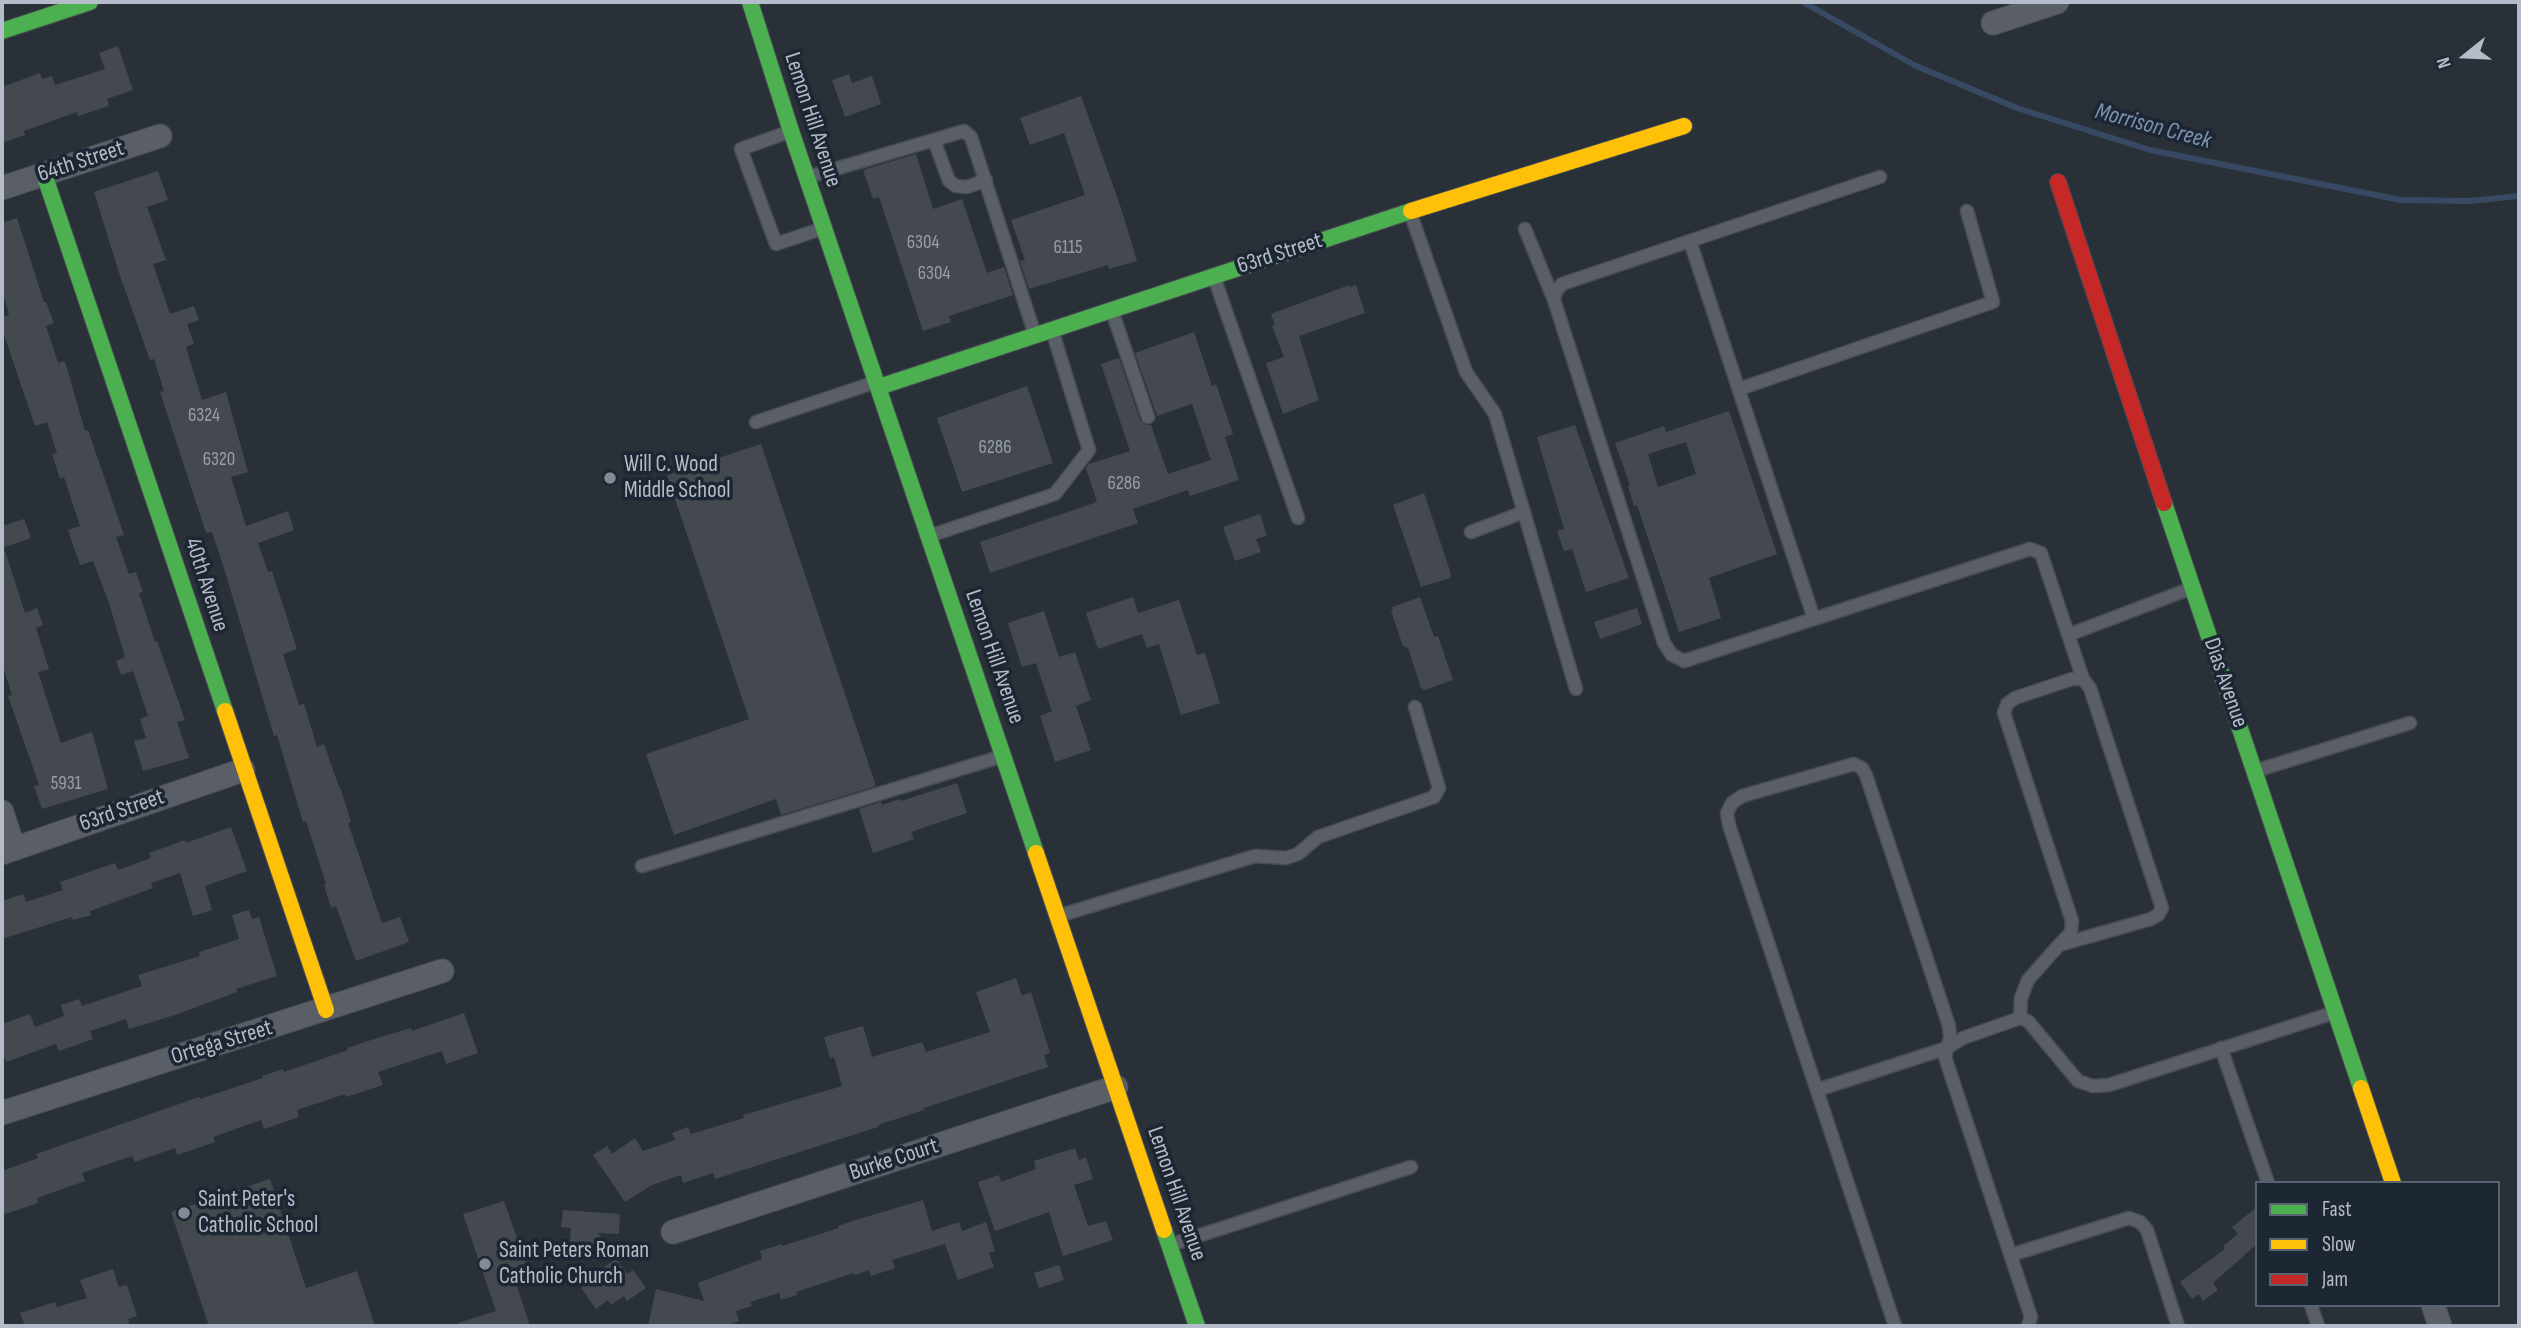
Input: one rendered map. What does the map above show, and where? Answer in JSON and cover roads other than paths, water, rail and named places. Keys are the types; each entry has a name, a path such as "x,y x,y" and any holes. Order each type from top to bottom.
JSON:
{"street":[{"path":"2,31 90,2"},
{"name":"Lemon Hill Avenue","path":"750,2 791,131 1197,1326"},
{"path":"1993,23 2057,2"},
{"name":"63rd Street","path":"878,384 1035,336 1409,211 1684,126"},
{"name":"64th Street","path":"2,188 160,136"},
{"name":"40th Avenue","path":"44,174 326,1010"},
{"name":"Dias Avenue","path":"2058,182 2392,1181"},
{"name":"63rd Street","path":"8,851 243,770"},
{"path":"2,812 8,851"},
{"name":"Ortega Street","path":"2,1114 442,971"},
{"name":"Burke Court","path":"673,1232 1116,1087"},
{"path":"2434,1307 2440,1326"}],"lane":[{"path":"791,131 741,149 776,244 824,228"},
{"path":"807,177 964,131 971,137 986,180 1035,336"},
{"path":"934,140 949,181 956,186 967,187 986,180"},
{"path":"1554,300 1556,291 1562,284 1880,177"},
{"path":"1409,211 1466,372 1494,414 1576,689"},
{"path":"1739,389 1993,302 1967,211"},
{"path":"1525,229 1554,300 1664,643 1672,654 1684,662 2030,549 2041,553 2083,679 2086,680 2094,701 2162,908 2158,915 2151,919 2059,945"},
{"path":"1690,241 1814,619"},
{"path":"1213,276 1298,518"},
{"path":"1112,310 1148,417"},
{"path":"929,536 1055,494 1089,450 1052,330"},
{"path":"756,422 878,384"},
{"path":"1471,532 1524,512"},
{"path":"2068,635 2192,588"},
{"path":"2020,1018 2021,998 2028,980 2070,932 2072,921 2004,713 2007,704 2015,698 2072,679 2083,679"},
{"path":"1058,916 1255,856 1286,858 1298,854 1318,837 1434,797 1439,788 1415,707"},
{"path":"2255,771 2410,723"},
{"path":"642,866 1003,756"},
{"path":"1895,1326 1727,813 1732,803 1742,796 1854,764 1862,768 1866,775 1949,1026 1950,1037 1945,1057 2031,1317 2028,1326"},
{"path":"1817,1090 1947,1048 1963,1038 2020,1018 2028,1021 2078,1081 2093,1086 2109,1085 2337,1012"},
{"path":"2221,1048 2267,1181"},
{"path":"1169,1245 1411,1167"},
{"path":"2011,1255 2129,1218 2140,1222 2147,1230 2178,1326"},
{"path":"2312,1307 2318,1326"}],"waterway":[{"name":"Morrison Creek","path":"1803,2 1914,65 2017,108 2150,150 2401,200 2470,201 2519,196"}],"place":[{"name":"Will C. Wood Middle School","path":"610,478"},
{"name":"Saint Peter's Catholic School","path":"184,1213"},
{"name":"Saint Peters Roman Catholic Church","path":"485,1264"}]}
